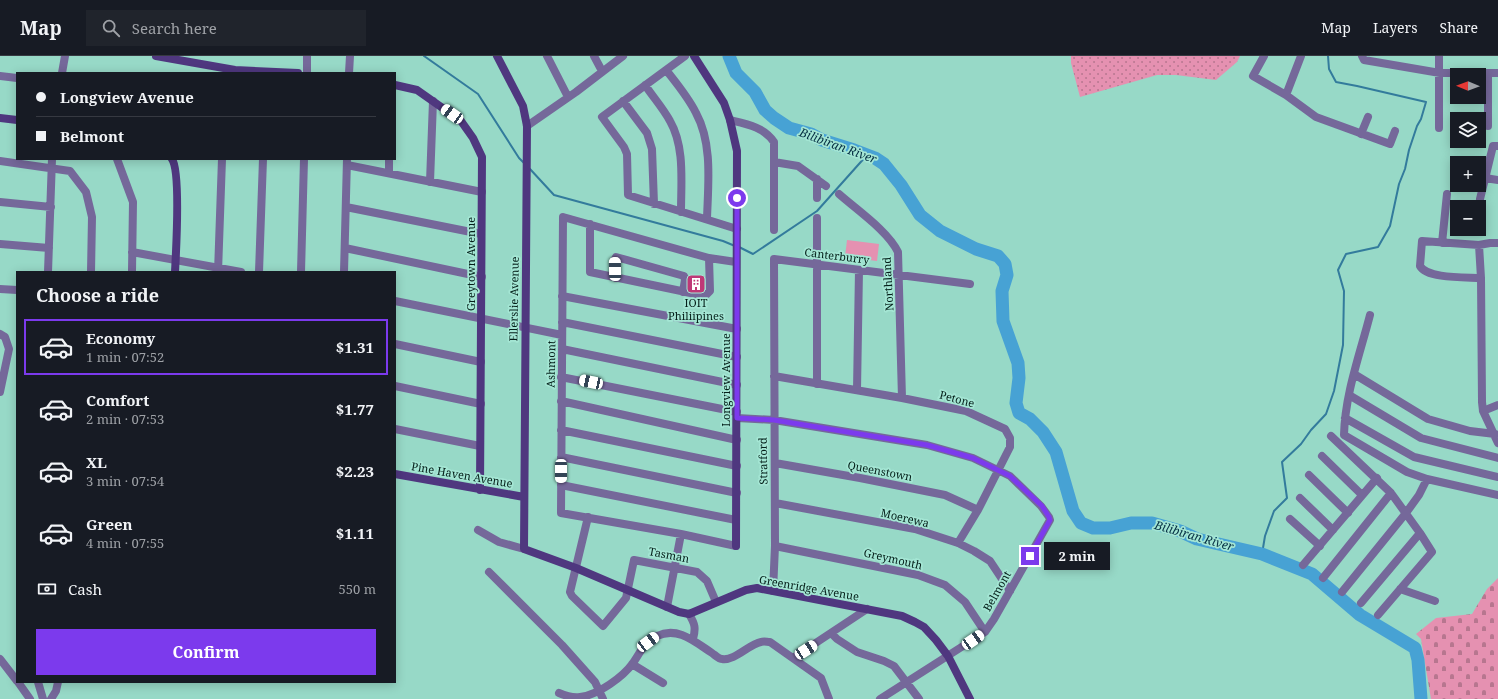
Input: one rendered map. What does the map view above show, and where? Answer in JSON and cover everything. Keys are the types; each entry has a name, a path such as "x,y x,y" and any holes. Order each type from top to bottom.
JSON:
{"street":[{"path":"62,72 65,56"},
{"path":"156,56 236,70 277,72"},
{"path":"307,56 307,72"},
{"path":"349,72 350,56"},
{"name":"Ellerslie Avenue","path":"497,56 523,106 527,126 524,549"},
{"path":"547,56 568,97"},
{"path":"594,56 602,71"},
{"path":"527,126 623,56"},
{"path":"685,56 602,117 624,147 627,154 628,195 737,229"},
{"name":"Longview Avenue","path":"681,534 736,546 737,151 730,120 724,103 694,56"},
{"path":"1264,56 1253,76 1286,95 1316,117 1390,144 1395,131"},
{"path":"1286,95 1301,56"},
{"path":"1362,56 1364,60 1440,73 1498,73"},
{"path":"1439,56 1439,128"},
{"path":"666,70 685,94 697,114 706,142 707,219"},
{"path":"1488,73 1488,126"},
{"path":"0,76 16,78"},
{"name":"Greytown Avenue","path":"396,85 416,90 461,121 473,138 482,157 480,490"},
{"path":"645,85 670,120 678,143 680,160 681,212"},
{"path":"430,182 433,101"},
{"path":"623,101 647,133 652,149 654,161 654,204"},
{"path":"1362,134 1368,117"},
{"path":"0,118 16,120"},
{"path":"730,120 755,126 774,142 774,230"},
{"path":"1486,174 1493,146 1498,146"},
{"path":"48,271 52,160"},
{"path":"117,160 133,202 132,271"},
{"path":"172,160 177,186 175,271"},
{"path":"218,270 222,160"},
{"path":"259,271 263,160"},
{"path":"301,271 304,160"},
{"path":"389,160 389,173"},
{"path":"0,161 70,171 86,192 92,217 91,271"},
{"path":"344,271 347,162 389,173 482,192"},
{"path":"774,162 798,166 826,186"},
{"path":"1486,178 1498,180"},
{"path":"817,179 817,198"},
{"path":"1480,199 1482,192"},
{"name":"Northland","path":"839,194 884,234 894,244 898,252 902,398"},
{"path":"1442,242 1447,194"},
{"path":"0,202 51,206"},
{"path":"346,207 482,234"},
{"name":"Ashmont","path":"588,517 561,513 563,216 590,224"},
{"path":"817,218 817,384"},
{"path":"709,258 710,291 705,296 590,272 590,224 709,258 736,262"},
{"path":"1481,278 1441,276 1425,272 1420,266 1422,241 1479,245 1498,243"},
{"path":"0,244 50,248"},
{"path":"1479,245 1481,278 1482,402 1483,411 1496,434"},
{"path":"345,248 482,277"},
{"path":"132,252 218,270 230,271"},
{"path":"616,278 616,257 684,276 685,280 683,292"},
{"name":"Canterburry","path":"774,259 970,284"},
{"name":"Stratford","path":"773,591 775,546 774,259"},
{"path":"857,390 859,270"},
{"path":"0,289 16,290"},
{"path":"562,296 737,329"},
{"path":"396,301 562,335"},
{"path":"1370,315 1354,374 1345,418 1344,435 1407,472 1427,479 1498,495"},
{"path":"562,322 737,357"},
{"path":"0,334 5,337 9,349 0,392"},
{"path":"396,344 481,362"},
{"path":"562,349 737,385"},
{"path":"1354,374 1428,419 1470,431 1496,434"},
{"name":"Petone","path":"774,376 902,398 966,411 1005,429 1010,438 1010,447 978,510 958,544"},
{"name":"Belmont","path":"561,377 737,415 927,445 973,458 999,470 1010,476 1042,506 1050,520 994,619 985,632 880,699"},
{"path":"396,386 481,404"},
{"path":"1350,395 1421,438 1498,458"},
{"path":"561,401 737,440"},
{"path":"1483,411 1498,405"},
{"path":"1345,418 1414,457 1498,477"},
{"path":"396,429 480,446"},
{"path":"561,430 737,466"},
{"path":"1331,436 1392,493 1432,552 1378,615"},
{"path":"1322,456 1362,495"},
{"path":"561,457 737,493"},
{"name":"Queenstown","path":"775,463 945,495 978,510"},
{"name":"Pine Haven Avenue","path":"396,474 524,497"},
{"path":"1309,475 1348,513"},
{"path":"1304,565 1377,478"},
{"path":"1342,592 1406,513 1419,495 1427,479"},
{"path":"561,485 736,520"},
{"path":"1323,578 1392,493"},
{"path":"1300,498 1333,530"},
{"name":"Moerewa","path":"775,503 915,529 958,544 974,551 990,561 1010,591"},
{"path":"588,517 681,534 667,607"},
{"name":"Tasman","path":"588,517 570,592 572,596 603,626 626,598 634,560 697,572 702,575 706,581 716,602"},
{"path":"1290,519 1320,546"},
{"path":"478,530 500,542 576,568 679,612 689,614 695,624 696,630 693,639"},
{"path":"1360,603 1420,533"},
{"name":"Greymouth","path":"775,546 911,574 945,585 965,602 985,632"},
{"path":"488,572 562,645 594,682 603,699"},
{"name":"Greenridge Avenue","path":"689,614 746,590 757,588 902,616 924,627 936,640 948,656 970,699"},
{"path":"1400,590 1435,601"},
{"path":"793,658 867,609"},
{"path":"559,693 569,697 590,695 619,678 632,664 641,650 656,636 667,633 675,633 685,635 693,639 721,659 728,659 760,642 770,642 820,678 829,699"},
{"path":"831,633 836,639 857,652 894,666 919,699"},
{"path":"0,659 16,681"},
{"path":"632,664 663,683"},
{"path":"18,683 30,699"},
{"path":"38,683 43,699"},
{"path":"51,699 56,691 58,683"}],"green space":[{"path":"1071,56 1240,56 1237,62 1216,80 1176,75 1157,75 1080,97 1071,63"},
{"path":"847,240 879,244 877,261 845,257"},
{"path":"1498,578 1498,699 1431,699 1421,639 1416,634 1436,618 1472,614 1487,589"}],"waterway":[{"path":"424,56 478,94 519,158 524,163"},
{"name":"Bilibiran River","path":"729,56 736,73 755,92 765,110 774,118 789,128 811,134 822,140 875,158 884,164 901,185 920,215 940,231 976,249 998,256 1005,264 1007,275 1002,291 1003,321 1018,363 1019,378 1016,403 1019,413 1030,419 1043,432 1056,452 1073,511 1081,523 1093,528 1110,528 1131,523 1152,523 1180,531 1197,539 1262,554 1312,574 1360,615 1415,648 1418,660 1421,699"},
{"path":"1262,554 1265,536 1274,511 1287,498 1282,462 1301,444 1311,430 1326,414 1334,391 1343,345 1344,291 1338,270 1346,254 1378,247 1390,226 1399,184 1426,102 1336,82 1329,69 1328,56"},
{"path":"739,247 753,254 817,211 867,155"},
{"path":"530,169 554,195 723,241 735,246"}],"place":[{"name":"IOIT Philiipines","path":"696,284"}],"route":[{"path":"737,198 737,418 774,420 927,445 973,458 999,470 1010,476 1042,506 1049,517 1050,520 1030,556"}]}
